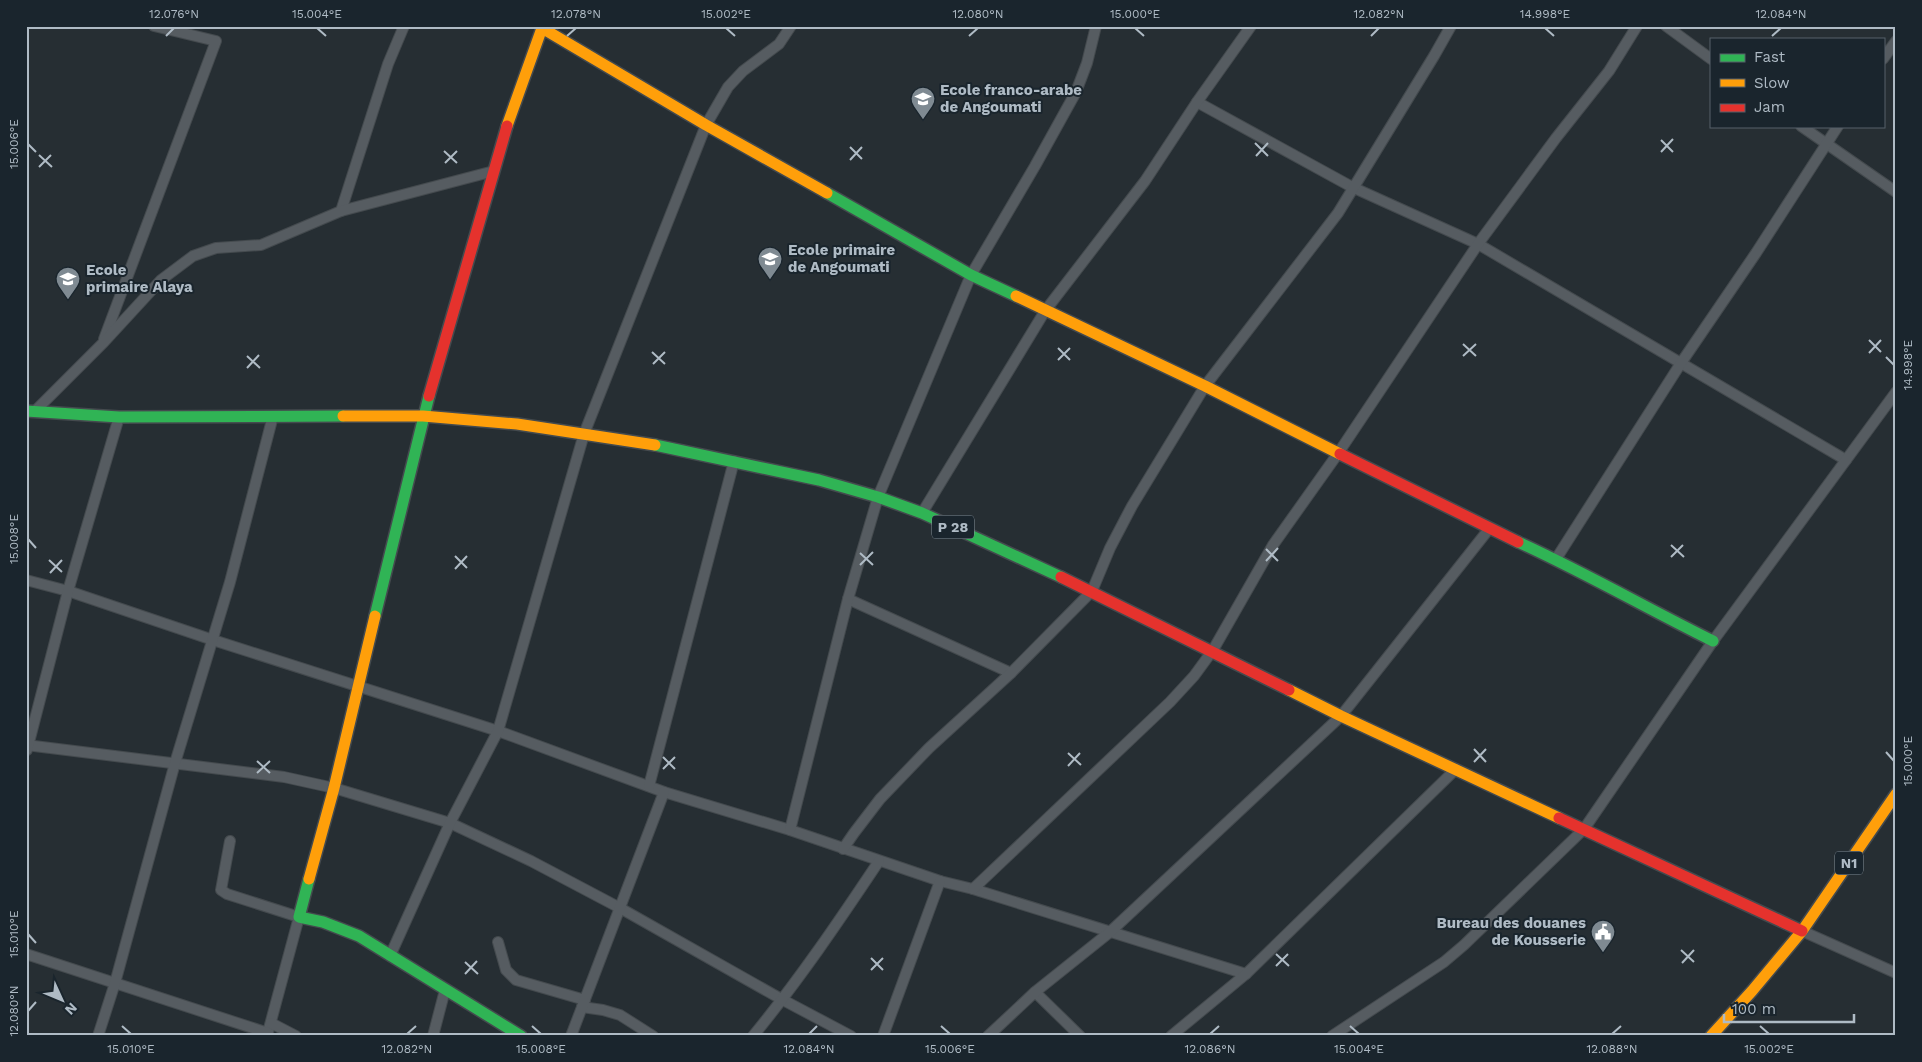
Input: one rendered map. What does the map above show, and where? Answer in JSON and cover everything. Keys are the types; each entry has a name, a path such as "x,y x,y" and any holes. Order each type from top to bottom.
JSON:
{"main road":[{"path":"522,1036 359,936 341,928 298,917 334,788 423,416 509,119 540,27 706,125 971,275 1339,452 1489,529 1556,560 1648,610 1712,641"},
{"name":"P 28","path":"31,411 120,417 423,416 517,424 663,446 819,480 878,497 922,513 1092,591 1213,650 1341,716 1802,931"},
{"name":"N1","path":"1711,1036 1752,991 1802,931 1896,794"}],"street":[{"path":"103,343 216,40 154,26"},
{"path":"341,211 388,64 404,26"},
{"path":"390,956 450,823 498,732 584,434 706,125 728,87 743,71 779,44 791,26"},
{"path":"790,830 848,599 878,497 971,275 1076,92 1087,63 1096,26"},
{"path":"922,513 1046,311 1145,181 1250,26"},
{"path":"844,849 880,799 929,748 1012,673 1092,591 1110,548 1132,506 1205,386 1338,213 1451,26"},
{"path":"973,889 1170,702 1194,676 1213,650 1273,545 1339,452 1478,244 1556,138 1609,71 1637,26"},
{"path":"1666,26 1710,59"},
{"path":"1884,58 1896,41"},
{"path":"1197,102 1352,187 1478,244 1846,460"},
{"path":"1804,128 1896,192"},
{"path":"1556,560 1681,363 1756,253 1837,128"},
{"path":"31,411 103,343 161,280 193,256 216,248 261,245 341,211 494,171"},
{"path":"1332,1036 1444,962 1584,829 1712,641 1896,392"},
{"path":"98,1036 115,983 175,763 213,640 274,416"},
{"path":"120,417 68,591 27,747 284,777 334,788 450,823 531,860 851,1036"},
{"path":"649,786 734,461"},
{"path":"988,1036 1035,992 1110,932 1341,716 1489,529"},
{"path":"26,580 68,591 498,732 664,792 790,830 940,881 973,889 1246,974"},
{"path":"848,599 1012,673"},
{"path":"1170,1036 1246,974 1456,769"},
{"path":"571,1036 664,792"},
{"path":"230,841 221,890 227,894 298,917 268,1031"},
{"path":"754,1036 783,1000 879,861"},
{"path":"883,1036 940,881"},
{"path":"1802,931 1896,973"},
{"path":"498,942 506,970 516,980 620,1015 654,1036"},
{"path":"26,954 268,1031 296,1036"},
{"path":"433,1036 445,990"},
{"path":"1035,992 1080,1036"}],"traffic: fast":[{"path":"827,193 971,275 1016,296"},
{"path":"375,616 429,396"},
{"path":"26,411 119,417 343,416"},
{"path":"655,445 819,480 878,497 922,513 1061,577"},
{"path":"1518,542 1713,641"},
{"path":"309,879 299,917 323,922 359,936 521,1036"}],"traffic: slow":[{"path":"507,126 542,28 706,125 827,193"},
{"path":"1016,296 1205,386 1340,454"},
{"path":"343,416 423,416 517,424 655,445"},
{"path":"309,879 334,788 375,616"},
{"path":"1289,690 1559,818"},
{"path":"1711,1036 1752,991 1802,931 1896,794"}],"traffic: jam":[{"path":"429,396 507,126"},
{"path":"1340,454 1518,542"},
{"path":"1061,577 1289,690"},
{"path":"1559,818 1802,931"}],"place":[{"name":"Ecole franco-arabe de Angoumati","path":"923,120"},
{"name":"Ecole primaire de Angoumati","path":"770,280"},
{"name":"Ecole primaire Alaya","path":"68,300"},
{"name":"Bureau des douanes de Kousserie","path":"1603,953"}]}
